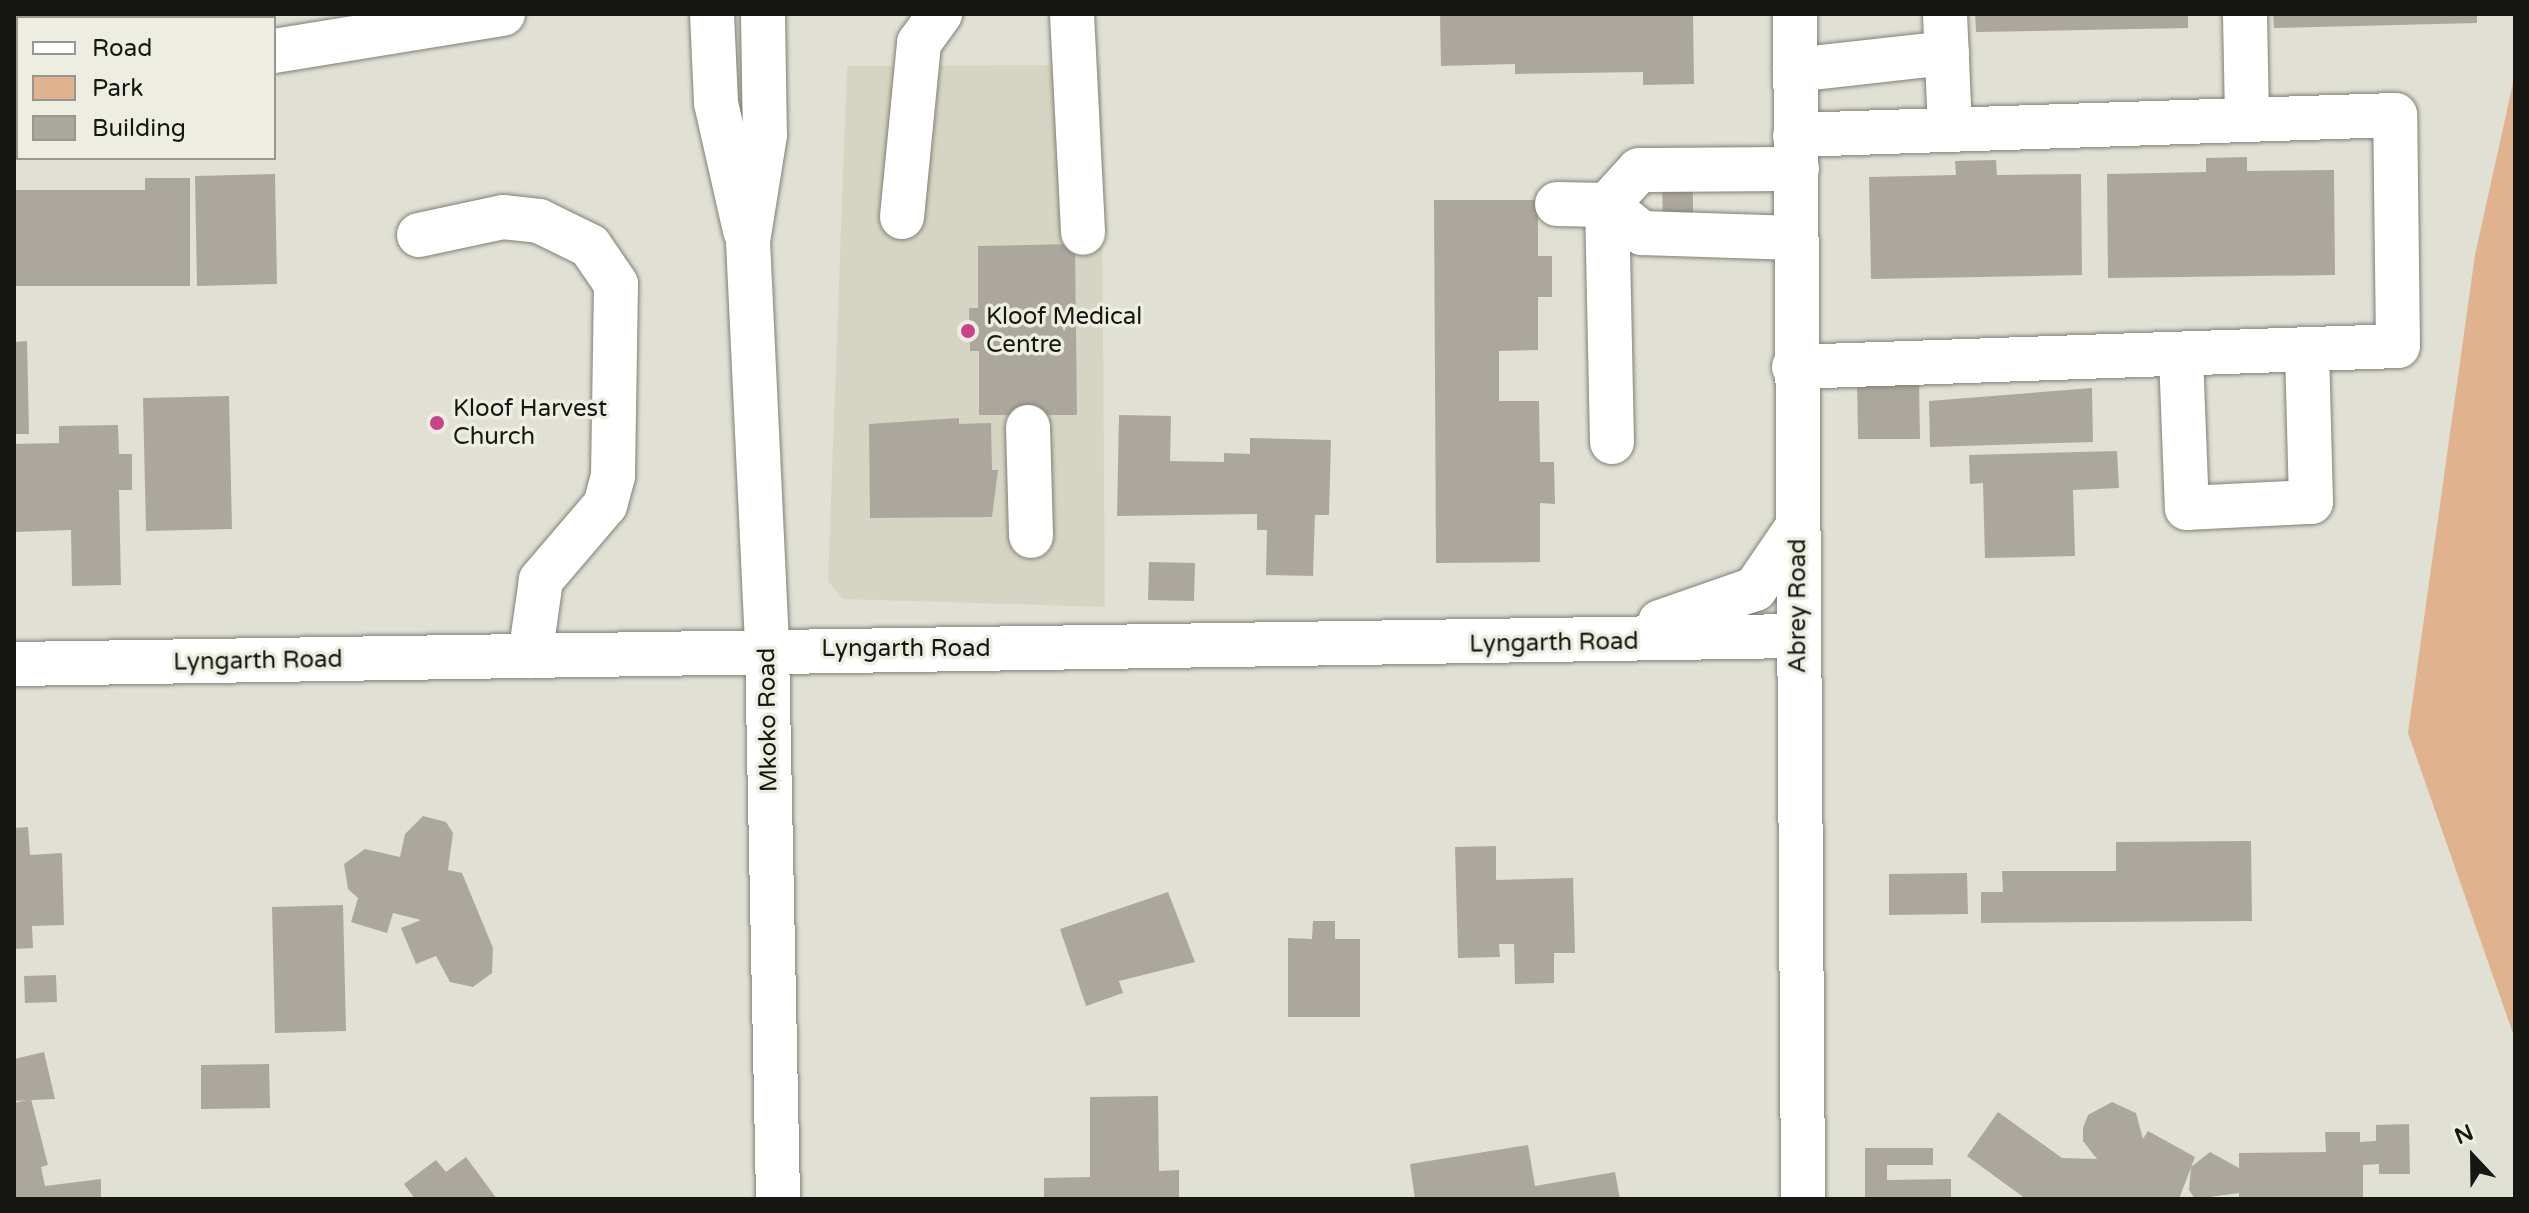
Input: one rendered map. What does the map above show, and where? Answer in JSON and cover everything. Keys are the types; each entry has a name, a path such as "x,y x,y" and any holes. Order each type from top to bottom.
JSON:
{"street":[{"path":"276,51 503,14"},
{"name":"Mkoko Road","path":"712,14 721,134 748,241 767,650 778,1199"},
{"name":"Mkoko Road","path":"748,241 765,135 763,14"},
{"path":"902,217 919,43 940,14"},
{"path":"1072,14 1083,233"},
{"name":"Abrey Road","path":"1795,14 1794,367 1803,1199"},
{"path":"2245,14 2247,119"},
{"path":"1795,70 1946,33 1950,129"},
{"path":"1612,442 1607,205 1639,170 1796,152 1950,129 2395,115 2398,346 1794,367"},
{"path":"1557,204 1607,205 1642,233 1796,238"},
{"path":"419,235 503,217 539,221 590,246 616,284 613,476 605,505 541,580 530,656"},
{"path":"2181,355 2187,508 2311,502 2307,350"},
{"path":"1028,427 1031,536"},
{"path":"1552,644 1682,618 1745,595 1771,574 1797,527"},
{"name":"Lyngarth Road","path":"14,664 767,650 1552,644 1798,636"}],"shaded area":[{"name":"Kloof Medical Centre","path":"1101,65 1105,607 842,599 828,581 847,66"}],"green space":[{"path":"2515,74 2515,1039 2408,733 2475,255"}],"building":[{"path":"1440,14 1693,14 1694,84 1643,85 1643,72 1515,74 1515,64 1441,66"},
{"path":"1975,14 2188,14 2188,28 1976,32"},
{"path":"2273,14 2477,14 2477,23 2274,28"},
{"path":"2247,157 2247,171 2334,170 2335,275 2108,278 2107,174 2206,172 2206,158"},
{"path":"1996,160 1997,175 2081,174 2082,275 1871,279 1869,177 1956,175 1955,161"},
{"path":"275,174 277,284 197,286 195,176"},
{"path":"145,178 190,178 190,286 14,286 14,190 145,190"},
{"path":"1662,183 1693,183 1693,222 1663,222"},
{"path":"1434,200 1538,200 1538,256 1552,256 1552,297 1538,297 1538,350 1499,351 1499,401 1539,401 1540,462 1554,462 1555,504 1540,503 1540,562 1436,563"},
{"path":"1075,244 1077,415 979,415 979,351 970,351 969,308 978,308 978,246"},
{"path":"27,341 29,434 14,434 14,342"},
{"path":"1919,379 1920,439 1858,439 1857,380"},
{"path":"2092,388 2093,442 1930,447 1929,401"},
{"path":"229,396 232,529 146,531 143,398"},
{"path":"1119,415 1171,416 1170,461 1224,462 1224,453 1250,454 1250,438 1331,440 1329,515 1315,515 1313,576 1266,575 1267,530 1257,530 1257,514 1117,516"},
{"path":"959,418 959,424 991,423 992,470 998,470 992,517 870,518 869,424"},
{"path":"118,425 119,454 132,454 132,490 119,490 121,585 72,586 71,530 14,532 14,444 59,443 59,426"},
{"path":"2117,451 2119,488 2073,490 2075,556 1985,558 1983,483 1970,484 1969,455"},
{"path":"1149,562 1195,563 1194,601 1148,600"},
{"path":"423,816 446,822 453,833 448,870 462,873 493,948 492,973 473,987 450,982 436,956 416,964 401,928 421,920 393,913 387,933 351,922 358,898 348,889 344,864 365,849 400,857 405,834"},
{"path":"28,827 30,855 62,853 64,925 32,926 33,948 14,949 14,828"},
{"path":"2251,841 2252,921 1981,923 1981,892 2003,892 2002,871 2116,871 2116,842"},
{"path":"1496,846 1496,880 1573,878 1575,953 1554,953 1554,983 1515,984 1514,944 1499,944 1500,957 1458,958 1455,847"},
{"path":"1967,873 1968,914 1889,915 1889,874"},
{"path":"1168,892 1195,962 1119,981 1123,993 1086,1006 1060,929"},
{"path":"343,905 346,1031 275,1033 272,907"},
{"path":"1313,921 1335,921 1335,939 1360,939 1360,1017 1288,1017 1288,938 1312,939"},
{"path":"56,975 57,1002 25,1003 24,976"},
{"path":"44,1052 55,1099 14,1101 14,1059"},
{"path":"269,1064 270,1108 201,1109 201,1065"},
{"path":"1158,1096 1159,1171 1179,1170 1179,1199 1044,1199 1044,1178 1090,1177 1090,1097"},
{"path":"31,1099 48,1165 41,1167 45,1186 101,1179 101,1199 14,1199 14,1103"},
{"path":"2112,1102 2136,1113 2143,1139 2148,1131 2195,1157 2179,1199 2026,1199 1967,1156 1998,1112 2062,1158 2097,1159 2083,1141 2083,1128 2088,1115"},
{"path":"2409,1124 2410,1174 2379,1174 2379,1164 2363,1165 2363,1199 2239,1199 2239,1193 2195,1199 2189,1190 2191,1167 2210,1152 2239,1168 2239,1153 2326,1152 2325,1132 2360,1132 2360,1142 2376,1141 2376,1125"},
{"path":"1528,1145 1535,1186 1615,1172 1620,1199 1415,1199 1410,1164"},
{"path":"1865,1148 1933,1148 1933,1165 1887,1165 1887,1180 1951,1179 1951,1199 1865,1199"},
{"path":"466,1157 497,1199 415,1199 404,1184 436,1160 446,1172"}],"place":[{"name":"Kloof Medical Centre","path":"968,331"},
{"name":"Kloof Harvest Church","path":"437,423"}]}
